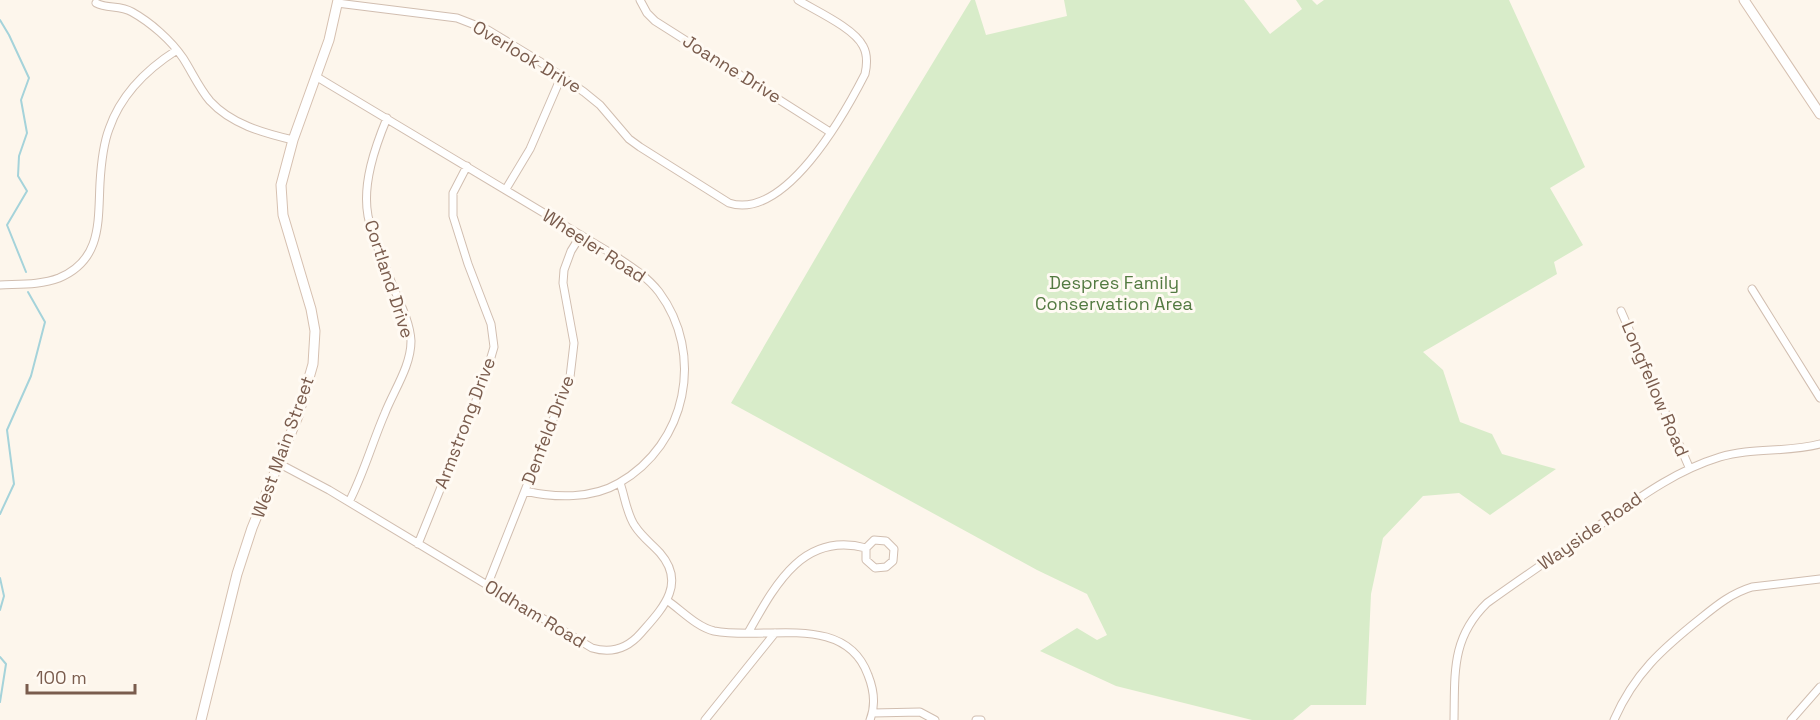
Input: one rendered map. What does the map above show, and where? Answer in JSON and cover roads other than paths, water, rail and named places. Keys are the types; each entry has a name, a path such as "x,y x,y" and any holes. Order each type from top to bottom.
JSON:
{"street":[{"name":"Joanne Drive","path":"640,0 647,13 655,21 830,132"},
{"name":"Overlook Drive","path":"338,1 457,18 488,30 562,75 600,105 629,139 640,147 704,188 738,206 757,204 793,178 819,152 865,74 866,53 857,37 798,0"},
{"path":"1744,0 1820,114"},
{"name":"West Main Street","path":"201,720 237,574 302,405 311,372 315,348 311,309 282,208 281,184 293,140 317,77 338,1"},
{"path":"96,3 122,7 160,33 177,50 202,91 226,114 244,125 293,140"},
{"path":"0,285 58,279 86,258 98,228 102,164 107,136 114,117 127,95 143,76 177,50"},
{"path":"506,189 530,149 562,75"},
{"name":"Wheeler Road","path":"317,77 506,189 637,271 657,290 674,316 684,351 684,381 674,421 658,448 647,461 620,483 601,490 564,496 525,491"},
{"name":"Cortland Drive","path":"349,502 401,378 411,339 368,216 367,203 372,163 387,118"},
{"name":"Armstrong Drive","path":"418,544 484,381 494,347 491,324 453,216 453,193 467,166"},
{"name":"Denfeld Drive","path":"487,586 570,377 574,343 563,283 564,270 581,235"},
{"path":"1752,289 1820,398"},
{"name":"Longfellow Road","path":"1621,311 1689,467"},
{"name":"Wayside Road","path":"1454,720 1456,656 1464,632 1478,612 1496,596 1658,484 1689,467 1722,457 1751,452 1800,449 1820,444"},
{"name":"Oldham Road","path":"278,463 349,502 587,645 602,651 613,651 632,642 668,601"},
{"path":"620,483 633,524 661,555 670,571 672,583 668,601 712,631 816,634 830,637 850,648 864,665 869,676 874,702 871,717 920,712 935,720"},
{"path":"874,540 886,541 894,549 893,561 884,568 872,567 866,560 866,548 874,540"},
{"path":"748,633 776,588 803,557 832,544 866,548"},
{"path":"1614,720 1634,682 1656,655 1724,600 1752,587 1820,579"},
{"path":"705,720 774,633"},
{"path":"1791,720 1820,687"},
{"path":"976,720 981,720"}],"waterway":[{"path":"0,20 29,78 21,100 27,133 19,156 18,176 27,191 7,225 26,272"},
{"path":"0,514 14,484 7,430 31,376 45,322 28,292"},
{"path":"0,578 4,596 0,610"},
{"path":"0,657 6,664 0,702"}],"park label":[{"name":"Despres Family Conservation Area","path":"1114,293"}]}
